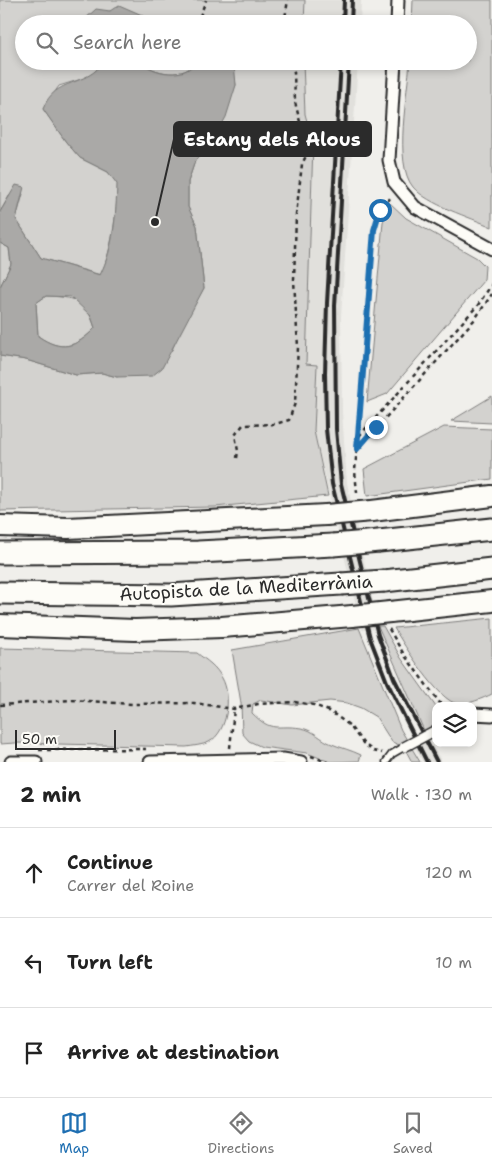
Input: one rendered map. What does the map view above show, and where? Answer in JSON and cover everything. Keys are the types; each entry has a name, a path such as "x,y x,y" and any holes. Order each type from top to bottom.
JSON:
{"highway":[{"path":"0,526 68,528 326,515 492,496"},
{"path":"0,553 198,552 332,545 492,529"},
{"name":"Autopista de la Mediterrània","path":"0,594 171,595 384,581 492,569"},
{"path":"0,625 135,630 222,627 352,616 389,619 492,601"},
{"path":"0,634 73,628"}],"street":[{"path":"397,15 398,0"},
{"path":"394,70 389,160 395,194 425,213 486,243 492,249"},
{"path":"477,714 492,714"},
{"path":"404,747 432,732"},
{"path":"150,762 283,759 301,762"},
{"path":"11,762 36,762"}],"lane":[{"path":"386,762 392,754 404,747"}],"path":[{"path":"200,15 206,0"},
{"path":"286,15 288,0"},
{"path":"237,458 238,451 235,435 243,425 275,424 289,420 295,403 298,347 294,280 296,215 306,146 294,102 293,70"},
{"path":"356,492 357,449 374,230 380,210 395,194"},
{"path":"358,437 478,305 492,284"},
{"path":"357,449 475,319 492,294"},
{"path":"389,619 402,653 439,702"},
{"path":"0,705 72,700 132,704 194,703 234,709 267,703 314,705 342,719 373,751 392,754"},
{"path":"230,749 234,709"}],"shaded area":[{"path":"0,0 305,0 304,15 142,15 110,11 99,15 15,15 15,70 96,70 91,76 59,86 43,109 66,142 80,158 108,172 118,184 113,230 101,275 41,258 16,219 23,194 9,196 0,212"},
{"path":"305,0 361,0 360,15 304,15"},
{"path":"413,0 492,0 492,227 450,210 429,199 413,187 407,176 404,162 403,127 409,70 477,70 477,15 412,15"},
{"path":"119,5 142,15 89,15 96,9 110,11"},
{"path":"96,70 156,70 177,73 186,70 235,70 236,85 226,117 211,144 195,161 188,182 188,207 197,226 204,288 162,368 152,376 117,377 102,373 76,375 26,360 0,356 0,287 11,264 9,248 0,243 0,212 16,185 24,187 16,219 41,258 100,275 105,264 113,231 117,184 108,172 80,158 66,142 43,109 55,91","holes":["46,296 71,297 91,316 95,328 75,344 61,346 38,336 36,303"]},
{"path":"156,70 186,70 177,73"},
{"path":"234,70 303,70 305,114 313,143 306,364 317,365 314,431 328,496 215,507 0,511 0,356 26,360 76,375 102,373 117,377 172,350 183,324 204,288 197,226 188,207 188,182 195,161 211,144 236,85"},
{"path":"303,70 357,70 341,316 342,412 347,483 379,629 362,630 314,431 317,365 306,364 313,143 305,114"},
{"path":"390,203 406,218 477,258 485,266 484,280 387,394 367,402 383,222"},
{"path":"0,243 9,248 11,264 0,287"},
{"path":"46,296 64,297 83,305 95,328 75,344 68,346 54,344 38,336 36,303"},
{"path":"492,396 492,423 451,421 489,398"},
{"path":"444,427 492,429 492,479 367,496 364,469"},
{"path":"492,618 492,694 471,702 450,701 432,684 394,628"},
{"path":"378,626 383,626 401,658 432,702 432,732 426,735"},
{"path":"359,628 401,730 420,762 412,762 404,747 392,742 376,717 361,708 347,703 330,701 292,705 261,700 253,704 252,713 259,720 270,726 301,728 310,731 328,742 361,755 359,761 330,762 307,753 262,747 249,741 242,733 241,703 232,650"},
{"path":"0,648 197,653 217,670 225,685 227,703 224,722 215,737 209,742 186,747 0,744"},
{"path":"429,738 432,747 442,762 423,762 414,746"}],"railway":[{"path":"343,15 344,0"},
{"path":"351,15 352,0"},
{"path":"340,70 327,303 325,373 326,429 332,484 370,638 387,682 427,762"},
{"path":"348,70 335,306 336,429 341,484 378,635 394,678 437,762"}],"place":[{"name":"Estany dels Alous","path":"155,222"}],"route":[{"path":"376,427 357,449 374,230 380,210"}]}
